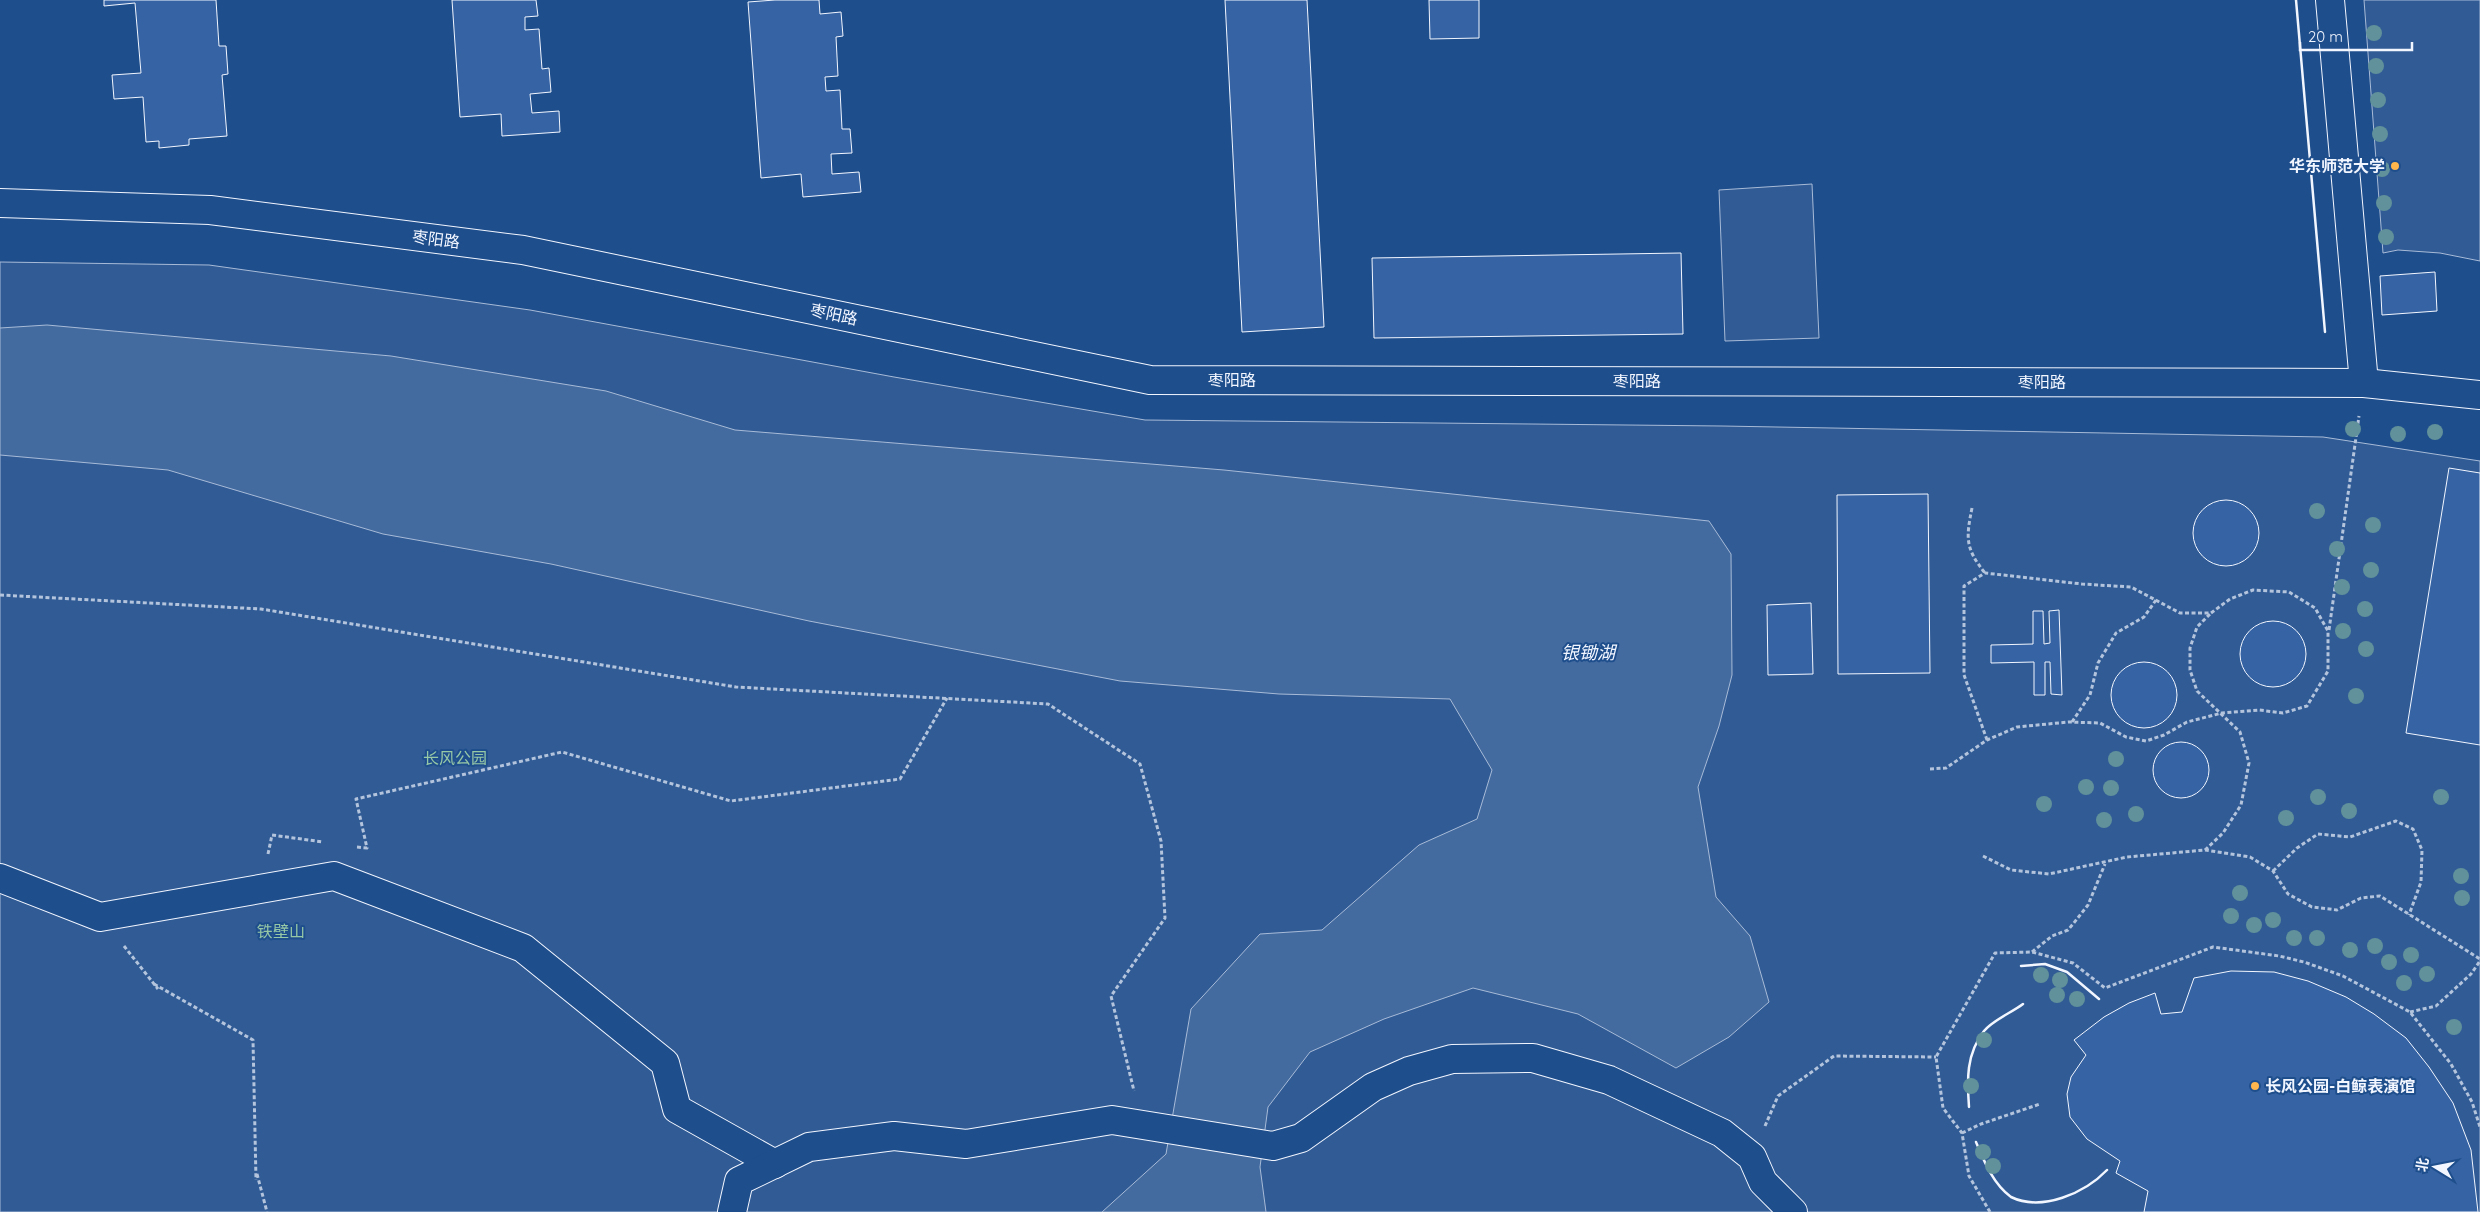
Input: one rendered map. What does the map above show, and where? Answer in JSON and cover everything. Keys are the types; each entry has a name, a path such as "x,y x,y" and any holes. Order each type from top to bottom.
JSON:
{"street":[{"path":"2330,0 2364,383"},
{"name":"枣阳路","path":"0,203 210,210 523,250 1150,380 2364,383 2480,396"},
{"path":"0,878 100,917 334,876 523,948 665,1063 677,1109 775,1164"},
{"path":"732,1212 739,1182 808,1147 894,1136 966,1144 1112,1120 1273,1146 1300,1138 1373,1087 1409,1071 1452,1059 1533,1058 1609,1080 1722,1133 1752,1157 1763,1182 1793,1212"}],"path":[{"path":"1930,768 1946,768 1987,740 2017,727 2072,722 2100,723 2126,737 2146,741 2164,735 2187,722 2222,712 2259,710 2283,713 2307,706 2328,671 2328,631 2364,383"},
{"path":"1972,508 1967,532 1971,556 1985,573"},
{"path":"1987,740 1964,675 1964,586 1985,573 2082,584 2131,587 2180,613 2211,613"},
{"path":"2205,850 2222,833 2241,805 2249,763 2240,732 2222,712 2197,691 2190,670 2190,648 2197,627 2230,598 2252,590 2289,592 2315,608 2328,631"},
{"path":"0,595 261,609 736,686 1048,704 1140,764 1161,841 1165,918 1110,996 1152,1127"},
{"path":"2072,722 2090,695 2098,663 2116,633 2144,616 2156,600"},
{"path":"348,846 367,848 356,799 562,752 731,801 900,779 947,698"},
{"path":"2273,871 2296,848 2318,834 2350,836 2396,821 2413,829 2422,850 2421,882 2409,915"},
{"path":"260,889 272,835 329,843"},
{"path":"1983,856 2011,870 2049,874 2105,864 2127,857 2205,850 2250,856 2273,871 2288,894 2312,907 2337,910 2361,898 2380,896 2480,960 2471,974 2436,1006 2410,1012"},
{"path":"2032,952 2052,936 2068,930 2088,905 2105,864"},
{"path":"100,917 158,989"},
{"path":"1990,1212 1969,1176 1962,1133 1943,1108 1936,1057 1994,953 2032,952 2073,963 2105,988 2213,947 2253,951 2304,962 2343,976 2410,1012 2451,1064 2472,1102 2480,1127"},
{"path":"154,984 254,1040 256,1180"},
{"path":"1752,1157 1778,1096 1834,1056 1936,1057"},
{"path":"1962,1133 1981,1124 2040,1104"},
{"path":"256,1168 267,1212"}],"shaded area":[{"path":"2364,0 2480,0 2480,261 2440,253 2398,250 2383,253"},
{"path":"1812,184 1819,338 1725,341 1719,190"},
{"name":"长风公园","path":"0,262 209,265 530,310 894,377 1145,420 1722,426 2323,437 2480,461 2480,1212 0,1212"}],"water":[{"name":"银锄湖","path":"47,325 391,356 606,391 735,430 1224,470 1709,521 1731,554 1732,675 1719,726 1698,787 1716,897 1750,936 1769,1002 1729,1037 1676,1068 1578,1014 1473,988 1384,1019 1310,1052 1268,1107 1260,1167 1266,1212 1102,1212 1166,1154 1191,1009 1260,934 1322,930 1419,845 1477,819 1492,770 1450,699 1279,694 1120,681 809,621 551,564 383,534 168,470 0,455 0,328"}],"building":[{"path":"104,0 216,0 219,46 226,46 228,74 222,75 227,136 189,139 189,145 159,148 159,141 146,142 143,97 114,99 112,75 141,73 135,3 104,6"},
{"path":"452,0 536,0 538,16 525,17 525,30 539,29 542,69 549,68 551,92 530,94 532,113 559,111 560,132 502,136 501,114 460,117"},
{"path":"819,0 820,14 841,12 843,36 836,37 838,76 825,77 826,91 840,90 842,129 850,129 852,153 831,154 832,174 859,172 861,192 803,197 801,174 761,178 748,2"},
{"path":"1225,0 1307,0 1324,327 1242,332"},
{"path":"1429,0 1479,0 1479,38 1430,39"},
{"path":"1681,253 1683,334 1374,338 1372,258"},
{"path":"2435,272 2437,311 2382,315 2380,276"},
{"path":"2449,468 2480,473 2480,745 2406,733"},
{"path":"1928,494 1930,673 1838,674 1837,495"},
{"path":"2226,500 2239,503 2249,510 2256,520 2259,533 2256,546 2249,556 2239,563 2226,566 2213,563 2203,556 2196,546 2193,533 2196,520 2203,510 2213,503"},
{"path":"1811,603 1813,674 1768,675 1767,605"},
{"path":"2059,610 2062,695 2051,694 2050,662 2045,662 2045,695 2034,695 2034,662 1991,663 1991,645 2033,644 2033,611 2043,611 2044,644 2050,643 2049,611"},
{"path":"2273,621 2286,624 2296,631 2303,641 2306,654 2303,667 2296,677 2286,684 2273,687 2260,684 2250,677 2243,667 2240,654 2243,641 2250,631 2260,624"},
{"path":"2150,662 2168,671 2175,682 2177,695 2175,708 2168,719 2157,726 2138,728 2120,719 2113,708 2111,689 2120,671 2131,664"},
{"path":"2176,742 2186,742 2201,750 2207,759 2209,770 2207,781 2201,790 2186,798 2176,798 2165,793 2158,786 2153,775 2153,765 2158,754 2165,747"},
{"name":"长风公园-白鲸表演馆","path":"2231,971 2274,972 2308,981 2346,997 2374,1014 2406,1038 2429,1067 2453,1103 2471,1150 2478,1212 2144,1212 2148,1191 2116,1173 2120,1161 2087,1139 2070,1117 2067,1094 2071,1077 2086,1055 2074,1040 2104,1017 2129,1003 2155,993 2161,1014 2182,1012 2194,978"}],"wall":[{"path":"2296,0 2325,332"},
{"path":"2021,966 2045,964 2067,972 2099,999"},
{"path":"1969,1107 1969,1068 1978,1040 1992,1023 2023,1004"},
{"path":"1976,1142 1982,1157 1999,1186 2011,1197 2023,1201 2036,1202 2062,1198 2087,1186 2107,1170"}],"place":[{"name":"华东师范大学","path":"2395,166"},
{"name":"长风公园-白鲸表演馆","path":"2255,1086"}],"park label":[{"name":"铁壁山","path":"281,931"}]}
